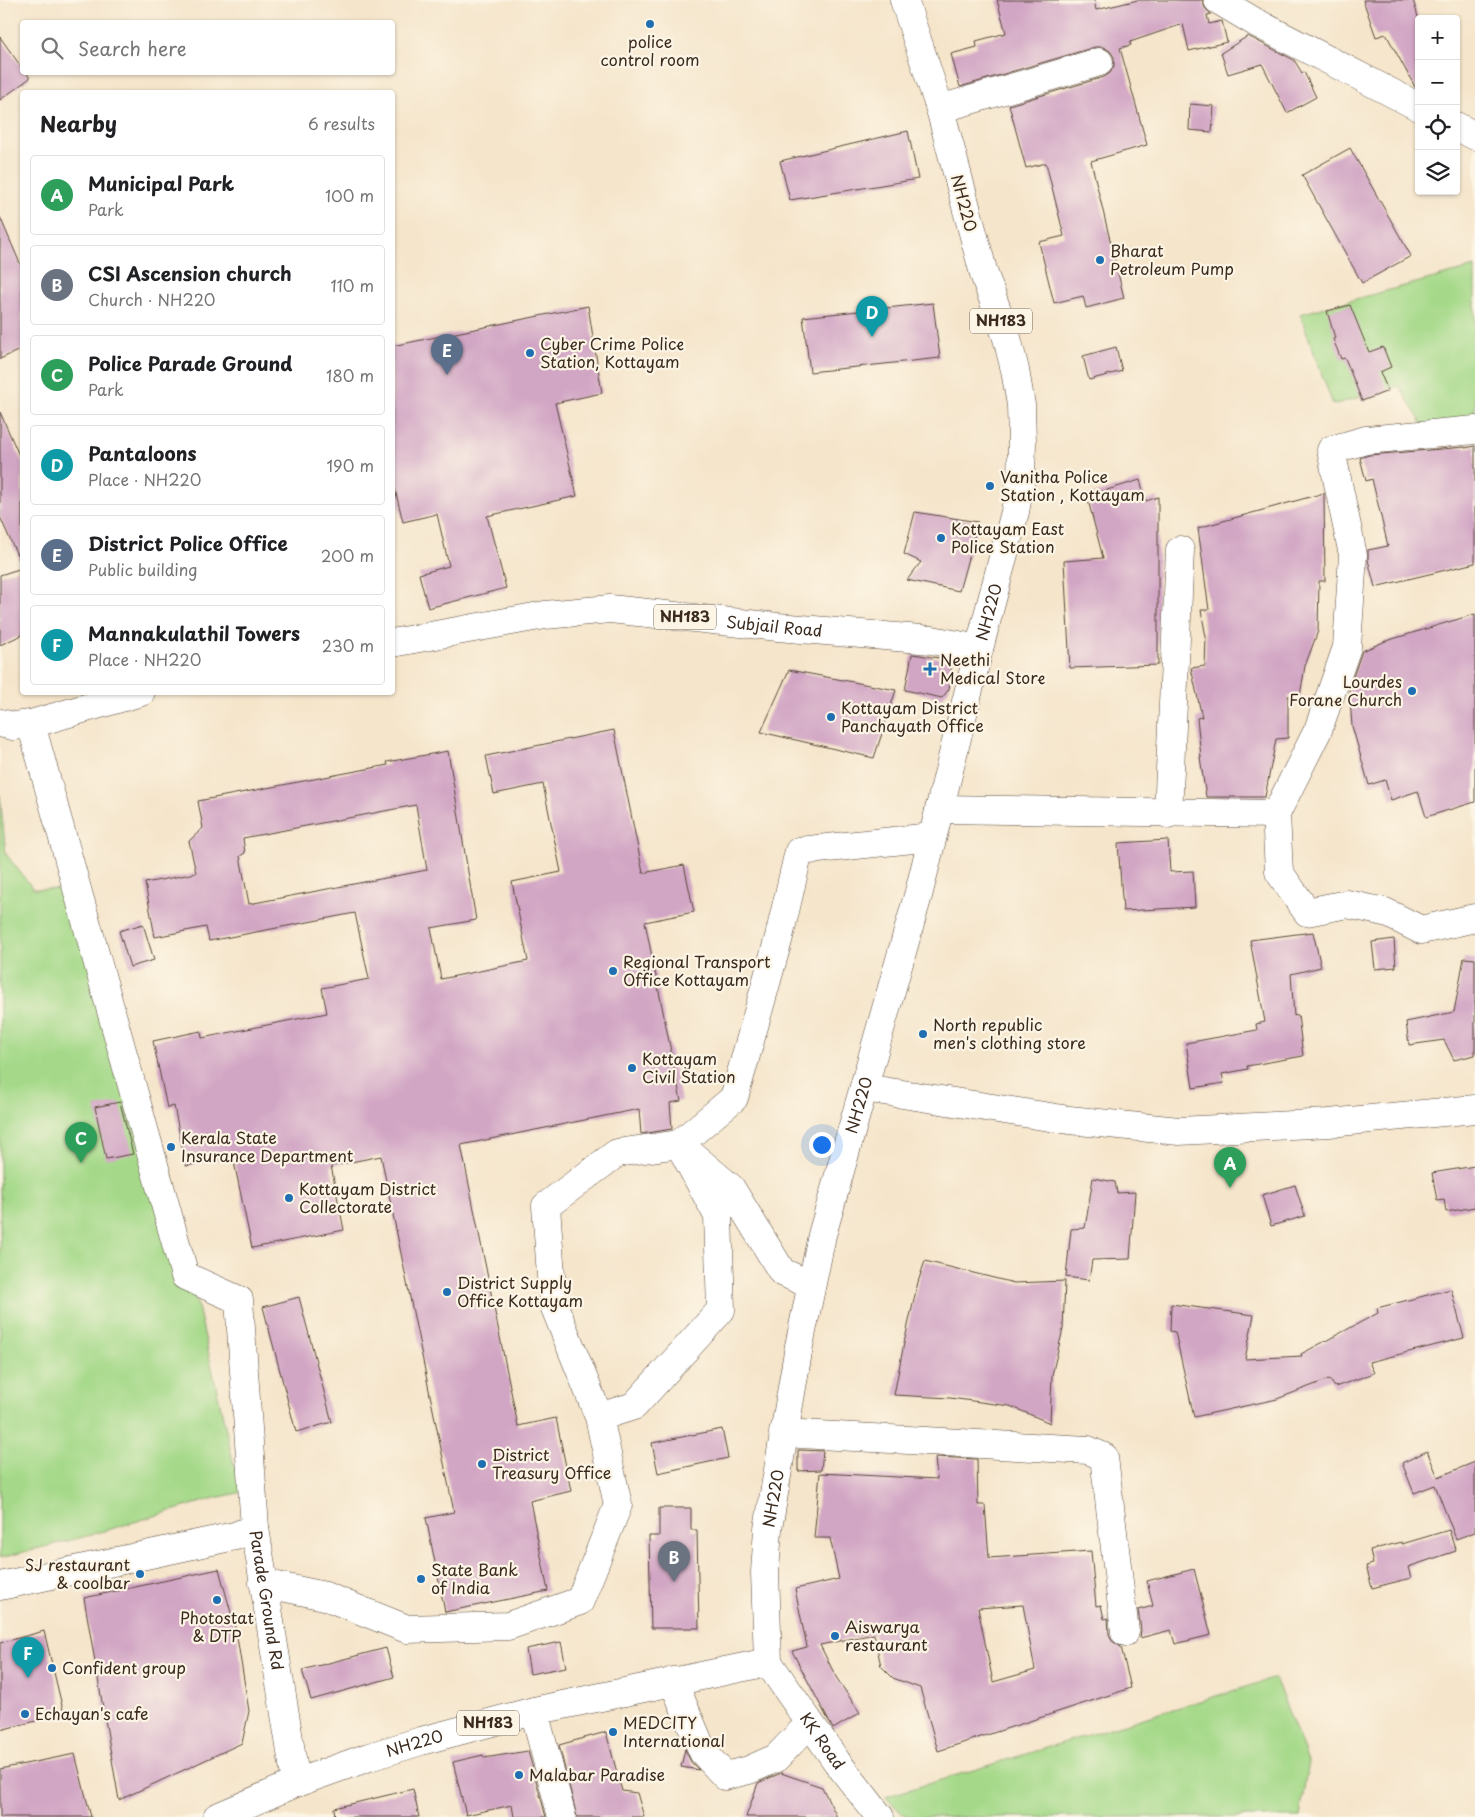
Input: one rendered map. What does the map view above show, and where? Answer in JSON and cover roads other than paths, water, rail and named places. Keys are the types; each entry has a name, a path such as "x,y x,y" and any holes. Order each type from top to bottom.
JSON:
{"main road":[{"name":"NH220","path":"216,1817 296,1783 386,1752 534,1710 768,1662 766,1564 768,1529 783,1433 811,1285 822,1235 919,892 979,649 1016,512 1021,478 1021,405 1013,362 981,264 940,109 904,0"},
{"path":"1218,0 1255,22 1415,105"},
{"path":"940,109 1099,62"},
{"path":"1460,128 1475,136"},
{"path":"1475,430 1366,440 1330,450 1353,555 1350,615 1346,647 1318,730 1276,814 1279,872 1307,912 1347,904 1385,912 1421,930 1475,918"},
{"path":"1168,814 1180,550"},
{"name":"Subjail Road","path":"395,642 546,615 610,608 778,627 932,640 979,649"},
{"path":"0,722 13,726 31,724 131,695"},
{"path":"31,724 186,1276 239,1300 255,1528"},
{"path":"939,808 1168,814 1276,814"},
{"path":"263,1583 325,1596 407,1629 508,1626 580,1601 618,1504 599,1417 553,1303 546,1206 617,1153 679,1144 734,1098 779,937 799,851 932,838"},
{"path":"864,1088 1070,1120 1179,1131 1329,1123 1475,1108"},
{"path":"679,1144 731,1188 782,1272 811,1285"},
{"path":"599,1417 634,1406 721,1310 718,1216 679,1144"},
{"path":"783,1433 1088,1450 1104,1457 1125,1632"},
{"name":"Parade Ground Rd","path":"0,1586 235,1536 255,1528 296,1783"},
{"name":"KK Road","path":"768,1662 837,1762 880,1817"},
{"path":"674,1681 703,1752 725,1776 749,1770 776,1758 810,1722"},
{"path":"534,1710 562,1817"}],"place":[{"name":"police control room","path":"650,24"},
{"name":"Bharat Petroleum Pump","path":"1100,260"},
{"name":"Pantaloons","path":"872,337"},
{"name":"Cyber Crime Police Station, Kottayam","path":"530,353"},
{"name":"District Police Office","path":"447,375"},
{"name":"Vanitha Police Station , Kottayam","path":"990,486"},
{"name":"Kottayam East Police Station","path":"941,538"},
{"name":"Neethi Medical Store","path":"930,669"},
{"name":"Lourdes Forane Church","path":"1412,691"},
{"name":"Kottayam District Panchayath Office","path":"831,717"},
{"name":"Regional Transport Office Kottayam","path":"613,971"},
{"name":"North republic men's clothing store","path":"923,1034"},
{"name":"Kottayam Civil Station","path":"632,1068"},
{"name":"Kerala State Insurance Department","path":"171,1147"},
{"name":"Police Parade Ground","path":"81,1163"},
{"name":"Municipal Park","path":"1230,1188"},
{"name":"Kottayam District Collectorate","path":"289,1198"},
{"name":"District Supply Office Kottayam","path":"447,1292"},
{"name":"District Treasury Office","path":"482,1464"},
{"name":"SJ restaurant & coolbar","path":"140,1574"},
{"name":"State Bank of India","path":"421,1579"},
{"name":"CSI Ascension church","path":"674,1582"},
{"name":"Photostat & DTP","path":"217,1600"},
{"name":"Aiswarya restaurant","path":"835,1636"},
{"name":"Confident group","path":"52,1668"},
{"name":"Mannakulathil Towers","path":"28,1678"},
{"name":"Echayan's cafe","path":"25,1714"},
{"name":"MEDCITY International","path":"613,1732"},
{"name":"Malabar Paradise","path":"519,1775"}]}
